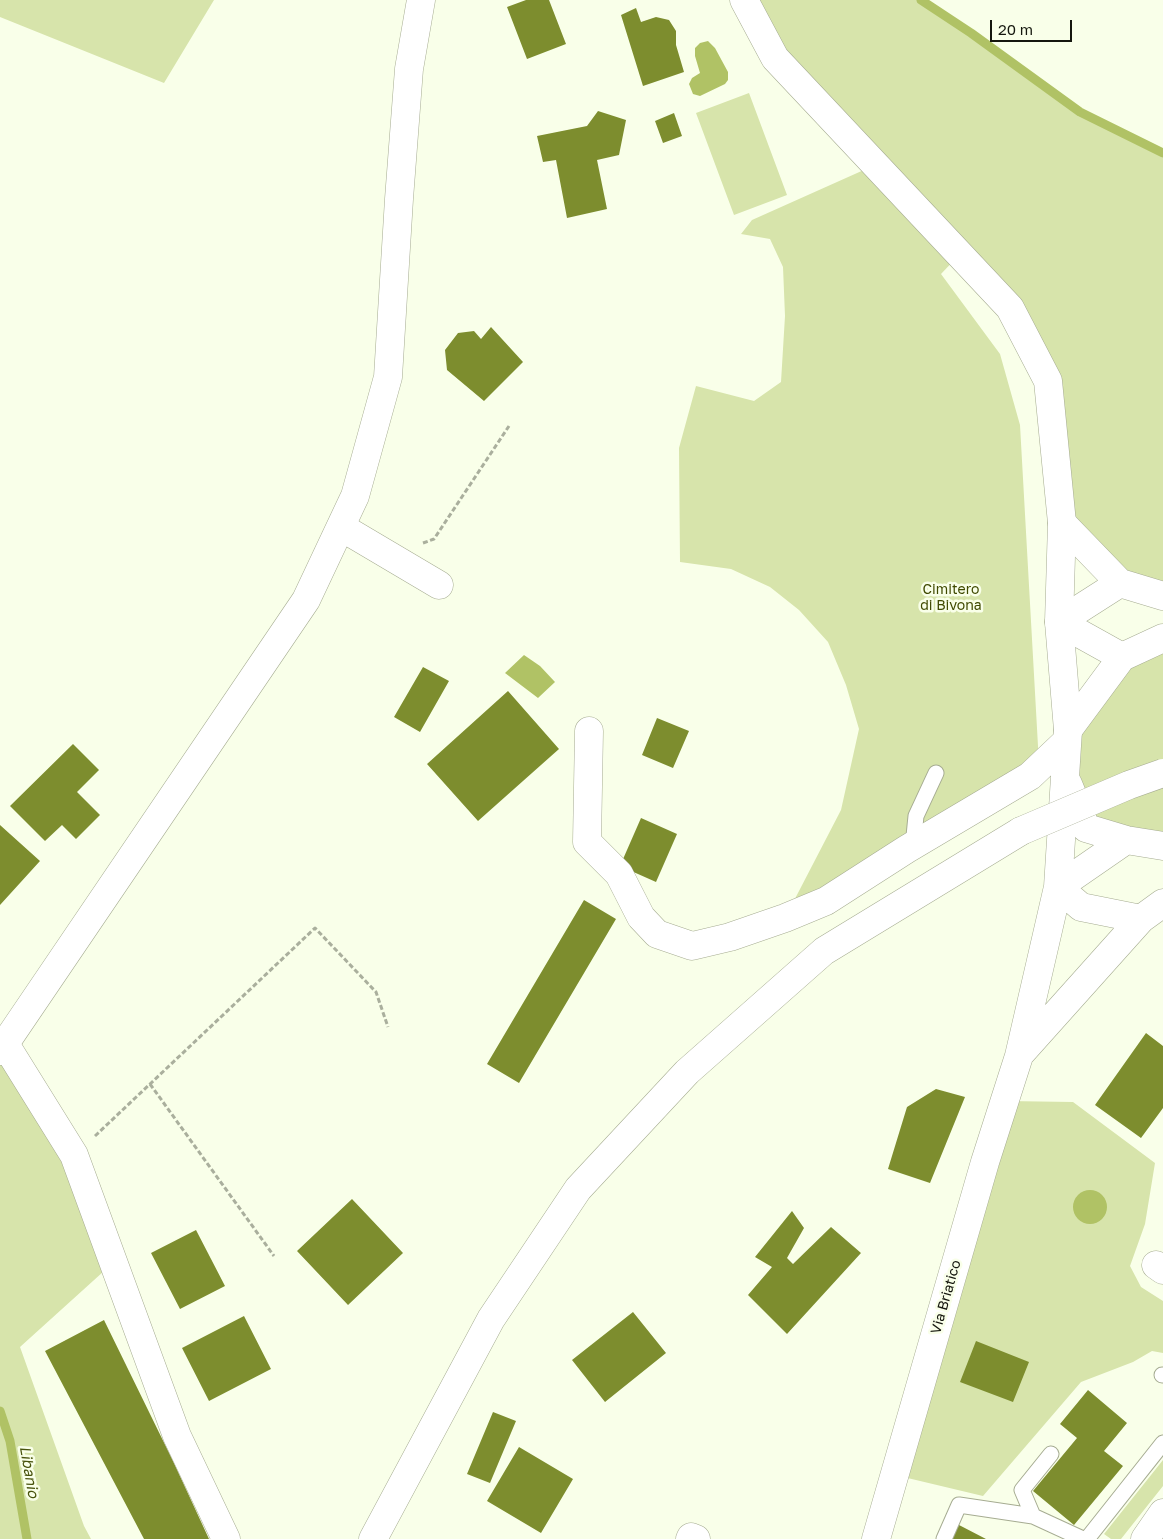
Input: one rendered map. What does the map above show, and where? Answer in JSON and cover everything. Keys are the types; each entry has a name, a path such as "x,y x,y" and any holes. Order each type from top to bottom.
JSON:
{"street":[{"path":"226,1539 177,1436 74,1155 2,1048 306,600 355,496 388,377 409,69 421,0"},
{"name":"Via Briatico","path":"744,0 775,58 1010,308 1048,381 1062,523 1059,622 1067,735 1058,887 1019,1056 985,1162 876,1539"},
{"path":"1062,523 1120,583 1163,596"},
{"path":"340,527 440,585"},
{"path":"1120,583 1059,622 1122,657"},
{"path":"589,731 588,842 619,874 641,917 658,934 692,946 748,931 785,918 826,900 1030,776 1067,735 1122,657 1163,638"},
{"path":"373,1539 491,1319 578,1189 687,1072 824,951 1022,831 1129,785 1163,773"},
{"path":"1065,778 1086,828 1126,840 1163,846"},
{"path":"1126,840 1058,887 1081,907 1141,919"},
{"path":"1019,1056 1141,919 1163,903"},
{"path":"1145,1539 1163,1514"},
{"path":"690,1539 696,1539"}],"lane":[{"path":"913,846 916,816 936,773"},
{"path":"1088,1539 1163,1443"},
{"path":"1033,1516 1022,1490 1051,1454"},
{"path":"944,1539 959,1505 1033,1516 1083,1539"}],"path":[{"path":"390,556 434,539 509,426"},
{"path":"74,1155 315,928 376,992 388,1027"},
{"path":"150,1084 274,1256"}],"green space":[{"path":"0,0 214,0 164,83 0,17"},
{"name":"Cimitero di Bivona","path":"744,0 921,0 971,33 1080,112 1163,153 1163,596 1120,583 1062,523 1048,381 960,254 941,274 1000,354 1020,425 1039,764 785,918 841,810 859,729 846,685 828,642 799,610 770,587 731,569 680,562 679,448 696,386 754,401 781,382 785,316 783,267 770,239 741,234 752,220 875,165"},
{"path":"749,93 787,195 734,215 696,113"},
{"path":"1163,638 1163,846 1086,828 1068,730 1122,657"},
{"path":"5,1044 114,1262 20,1347 84,1526 91,1539 0,1539 0,1051"},
{"path":"1006,1101 1073,1102 1155,1163 1145,1224 1130,1266 1141,1287 1163,1301 1163,1353 1152,1351 1133,1362 1081,1382 983,1496 895,1475"},
{"path":"1163,1460 1163,1486 1121,1539 1111,1539 1104,1534"}],"shaded area":[{"path":"708,41 715,48 728,72 728,80 725,84 700,96 693,94 689,84 692,78 700,73 695,56 695,48 700,43"},
{"path":"524,655 540,666 555,682 538,698 505,673"},
{"path":"1090,1190 1102,1195 1107,1207 1102,1219 1090,1224 1078,1219 1073,1207 1078,1195"}],"building":[{"path":"526,0 549,0 566,44 527,59 507,7"},
{"path":"636,8 641,22 656,17 669,20 676,31 676,45 684,72 643,86 621,15"},
{"path":"598,111 626,120 619,155 597,160 607,209 567,218 556,160 543,162 537,136 587,126"},
{"path":"674,113 682,136 663,143 655,121"},
{"path":"491,327 523,362 484,401 447,370 445,350 458,333 474,331 481,339"},
{"path":"423,667 449,681 420,732 394,717"},
{"path":"508,691 559,749 478,821 427,764"},
{"path":"657,718 689,731 673,768 642,755"},
{"path":"73,744 99,770 77,792 100,815 76,839 62,825 45,841 10,806"},
{"path":"641,818 677,834 656,882 620,866"},
{"path":"0,825 40,861 0,905"},
{"path":"584,900 616,919 519,1083 487,1064"},
{"path":"1146,1033 1163,1046 1163,1108 1141,1138 1095,1105"},
{"path":"936,1089 965,1097 930,1183 888,1169 907,1107"},
{"path":"352,1199 403,1253 348,1305 297,1251"},
{"path":"792,1211 804,1228 787,1258 793,1264 831,1227 861,1253 787,1334 748,1295 772,1267 755,1257"},
{"path":"196,1230 225,1286 180,1309 151,1253"},
{"path":"633,1312 666,1353 605,1402 572,1360"},
{"path":"244,1316 271,1369 209,1401 182,1348"},
{"path":"104,1320 209,1539 144,1539 45,1351"},
{"path":"976,1341 1029,1362 1013,1402 960,1382"},
{"path":"1088,1390 1127,1423 1104,1451 1123,1466 1074,1525 1033,1491 1077,1438 1060,1424"},
{"path":"493,1412 516,1421 490,1483 467,1474"},
{"path":"519,1447 573,1479 541,1533 487,1501"},
{"path":"959,1525 986,1539 951,1539"}],"waterway":[{"path":"921,0 971,33 1080,112 1163,153"},
{"name":"Libanio","path":"0,1411 10,1441 27,1539"}]}
